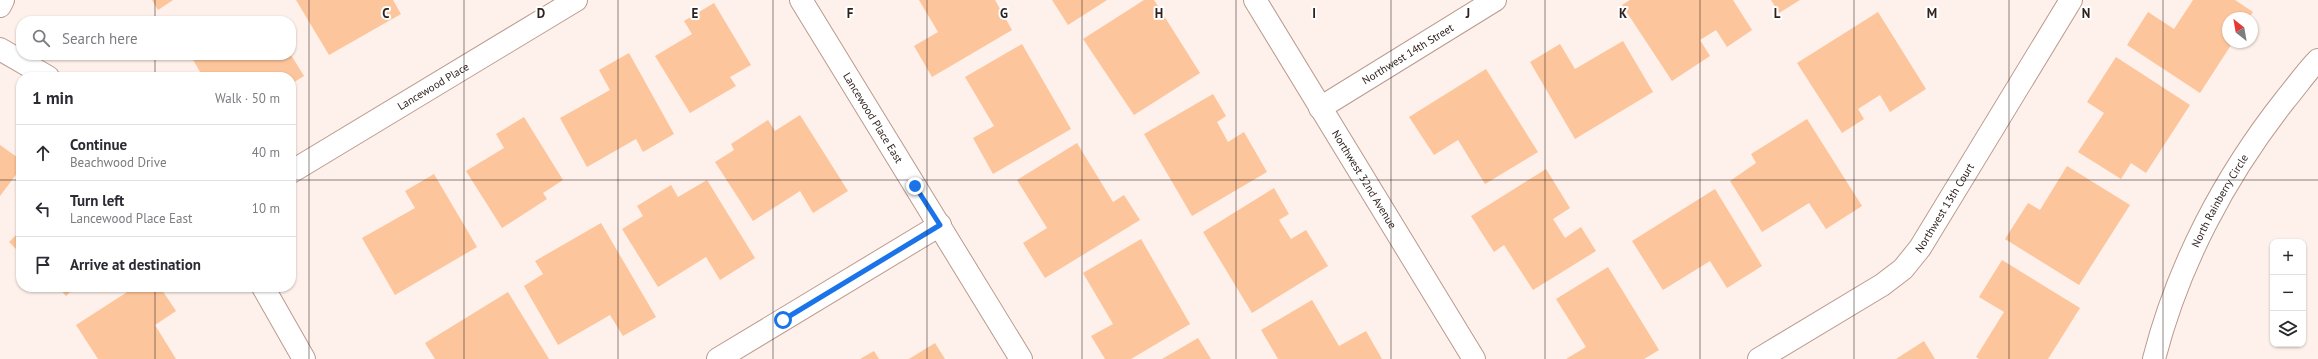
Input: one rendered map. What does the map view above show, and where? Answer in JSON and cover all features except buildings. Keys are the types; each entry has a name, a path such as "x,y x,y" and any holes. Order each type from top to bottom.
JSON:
{"street":[{"path":"0,6 3,0"},
{"name":"Lancewood Place","path":"296,169 576,0"},
{"name":"Lancewood Place East","path":"801,0 1021,359"},
{"name":"Northwest 32nd Avenue","path":"1255,0 1474,359"},
{"name":"Northwest 14th Street","path":"1320,108 1495,0"},
{"name":"Northwest 13th Court","path":"1759,359 1882,285 1903,269 1920,248 2071,0"},
{"path":"0,49 16,58"},
{"path":"19,60 39,72"},
{"name":"North Rainberry Circle","path":"2154,359 2161,332 2191,253 2230,178 2261,131 2318,60"},
{"path":"718,359 940,225"},
{"path":"266,292 304,359"}],"route":[{"path":"783,320 940,225 915,186"}]}
